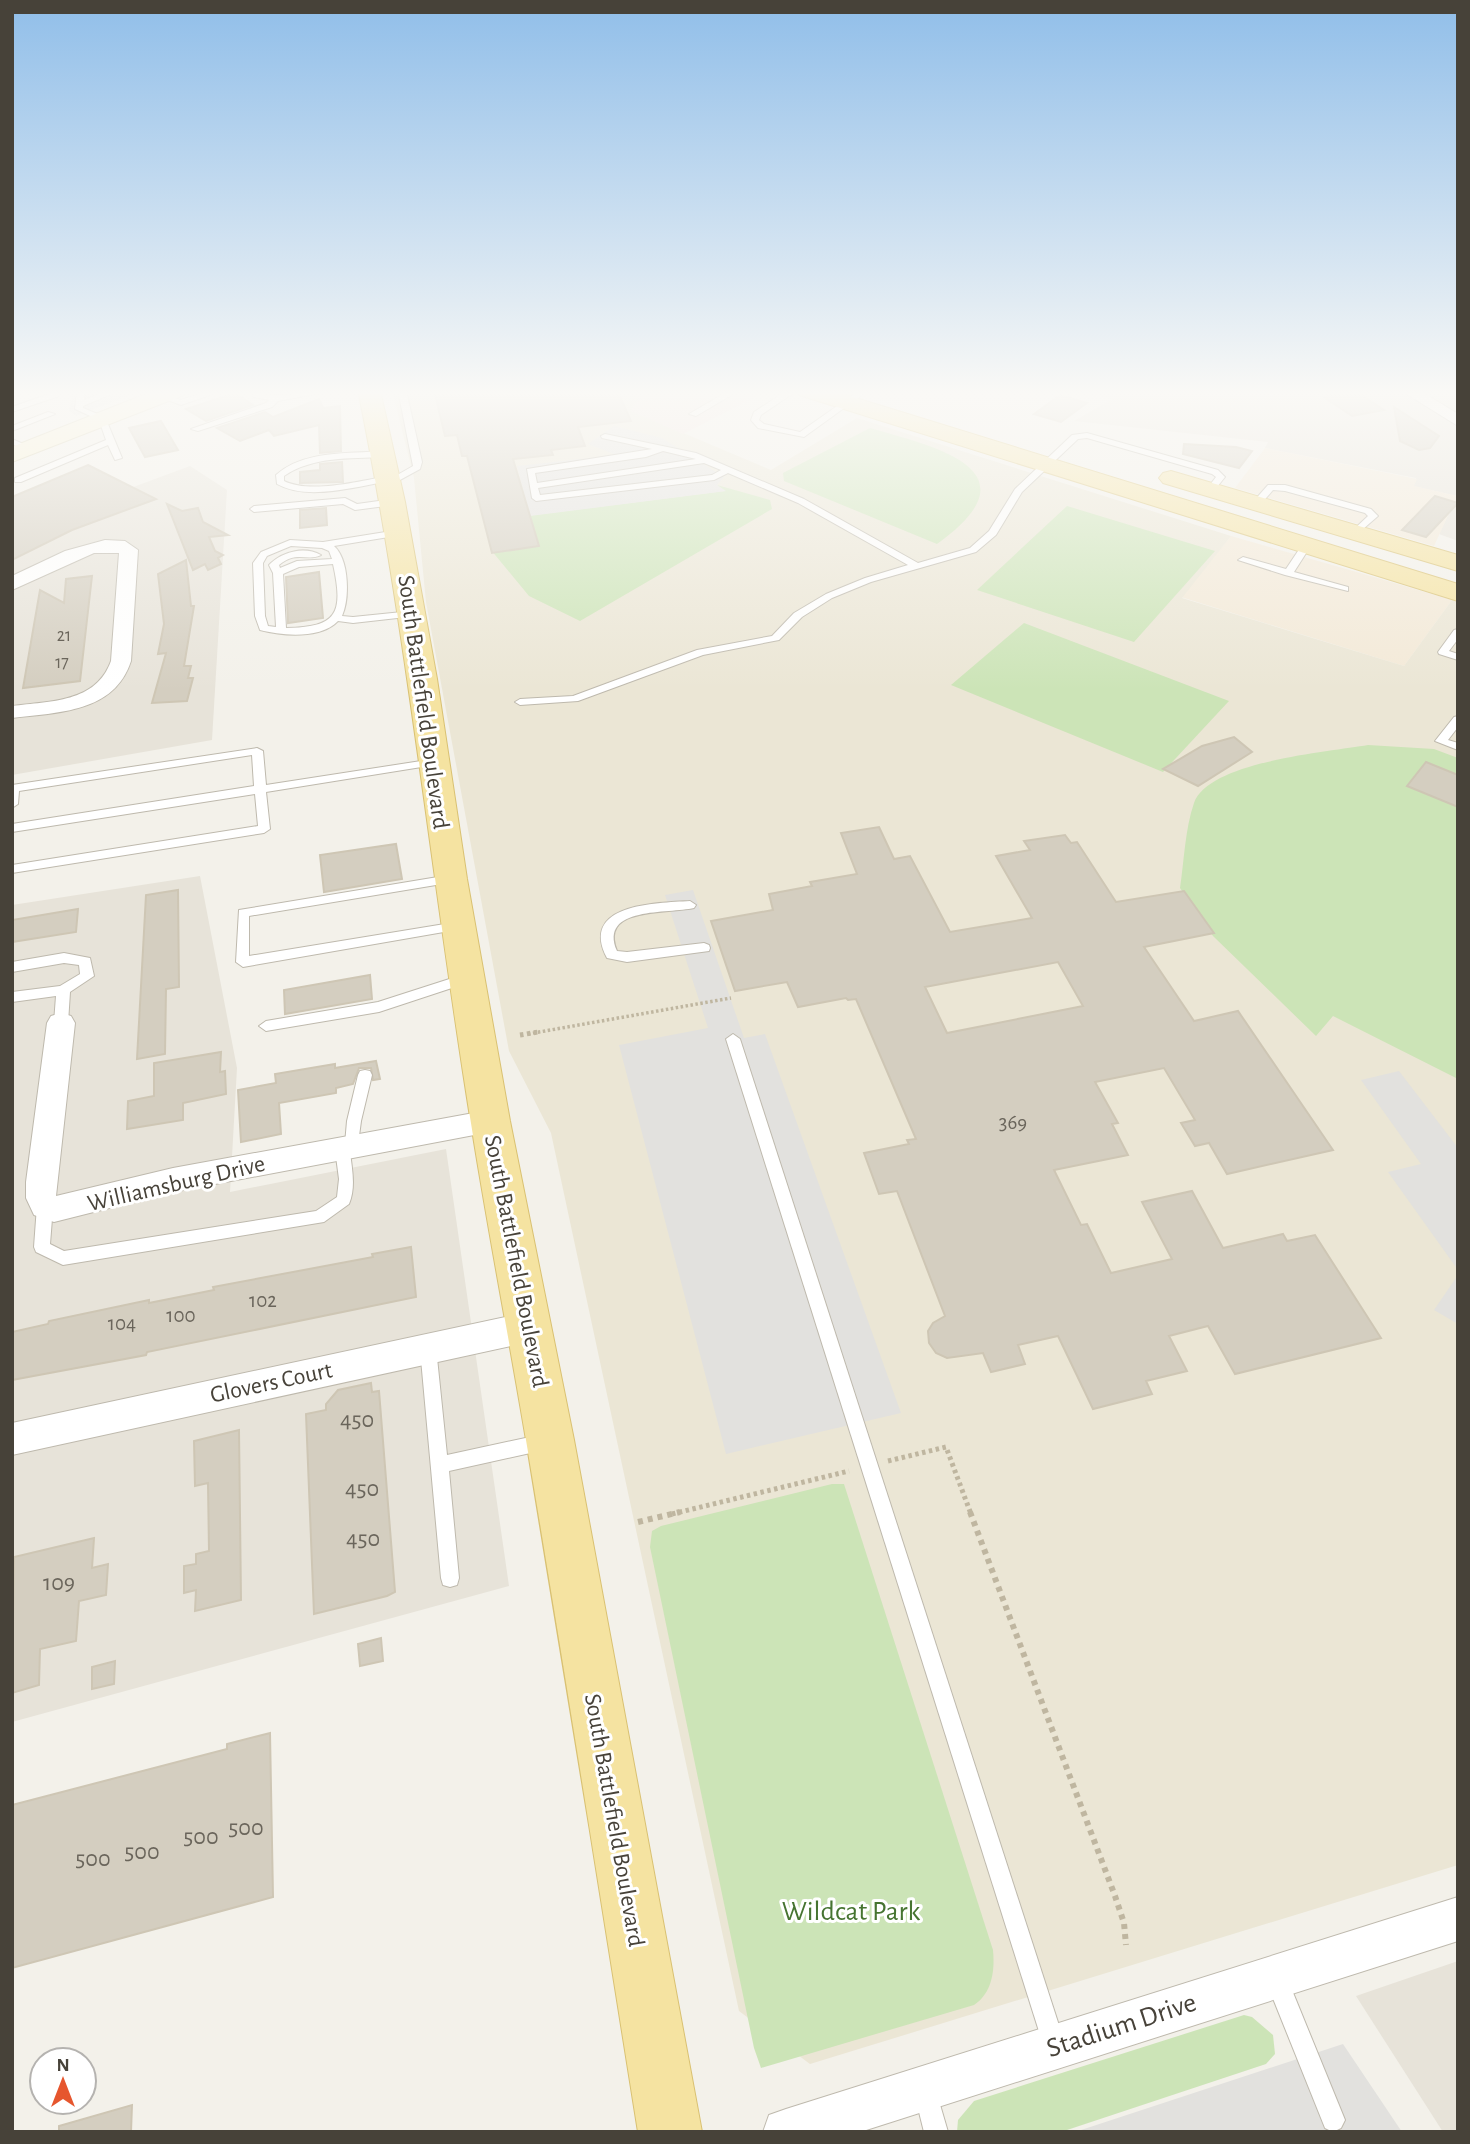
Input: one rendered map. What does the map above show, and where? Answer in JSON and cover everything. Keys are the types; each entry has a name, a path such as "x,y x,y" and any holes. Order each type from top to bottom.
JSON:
{"main road":[{"name":"South Battlefield Boulevard","path":"390,490 412,614 466,979 550,1440 670,2132"},
{"path":"1125,490 1458,593"},
{"path":"1210,490 1458,563"}],"street":[{"path":"12,584 100,545 116,544 129,550 121,661 116,678 106,689 90,698 12,712"},
{"path":"46,1206 41,1198 41,1182 61,1023"},
{"name":"Williamsburg Drive","path":"46,1206 54,1209 76,1206 173,1180 491,1121"},
{"name":"Glovers Court","path":"12,1439 529,1327"},
{"name":"Stadium Drive","path":"786,2132 1458,1919"}],"lane":[{"path":"254,509 345,500 355,507 390,490"},
{"path":"323,545 336,540 390,490"},
{"path":"534,490 536,498 603,490"},
{"path":"775,490 801,501 918,566"},
{"path":"520,702 574,699 701,652 775,638 798,615 829,596 867,580 972,550 993,533 1018,490"},
{"path":"300,542 323,545 333,549 337,561 341,597 337,618 329,625 317,628 281,631 264,628 258,563 274,547 300,542"},
{"path":"1287,573 1306,547"},
{"path":"1243,560 1345,589"},
{"path":"281,631 278,573 297,564 337,561"},
{"path":"337,618 353,620 412,614"},
{"path":"1458,632 1443,652 1458,657"},
{"path":"1458,719 1441,741 1458,747"},
{"path":"12,804 14,788 257,751 264,829 12,869"},
{"path":"12,828 434,762"},
{"path":"450,879 243,913 243,962 457,926"},
{"path":"690,905 631,911 615,920 606,935 607,947 612,955 627,957 704,948"},
{"path":"12,967 64,958 85,961 87,976 63,990 12,997"},
{"path":"266,1026 379,1007 466,979"},
{"path":"61,1023 63,990"},
{"path":"733,1039 1054,2045"},
{"path":"46,1206 42,1247 63,1258 319,1217 344,1200 347,1148 365,1075"},
{"path":"428,1348 450,1578"},
{"path":"439,1465 550,1440"},
{"path":"1275,1976 1334,2120"},
{"path":"925,2087 936,2132"}],"path":[{"path":"520,1035 731,998"},
{"path":"638,1522 946,1447 1115,1896 1126,1945"}],"shaded area":[{"path":"125,490 227,490 212,740 12,775 12,532"},
{"path":"415,490 1085,490 1231,536 1182,598 1404,666 1452,600 1458,602 1458,1865 810,2064 739,2011 551,1133 509,1051 426,602"},
{"path":"523,490 726,491 530,516"},
{"path":"1242,490 1431,490 1457,496 1434,546"},
{"path":"1431,490 1458,490 1458,541 1439,534 1457,496"},
{"path":"1231,536 1452,600 1404,666 1181,597"},
{"path":"200,876 237,1068 230,1192 446,1149 509,1586 12,1722 12,905"},
{"path":"693,890 744,1038 765,1034 901,1413 726,1454 619,1045 708,1028 665,895"},
{"path":"1399,1071 1458,1148 1458,1270 1388,1172 1421,1164 1361,1080"},
{"path":"1458,1275 1458,1324 1434,1310"},
{"path":"1458,1961 1458,2132 1443,2132 1356,1996"},
{"path":"1343,2044 1402,2132 1075,2132"}],"green space":[{"path":"735,490 770,500 772,509 580,621 529,596 491,550 487,521"},
{"path":"806,490 979,490 979,497 966,519 937,544"},
{"path":"1067,506 1215,551 1134,642 977,590"},
{"path":"1024,623 1229,701 1163,772 951,685"},
{"path":"1368,745 1434,749 1458,758 1458,1079 1333,1016 1316,1036 1213,936 1180,888 1191,813 1194,803 1204,789 1222,777 1245,768 1300,755"},
{"name":"Wildcat Park","path":"832,1484 844,1484 993,1950 993,1973 985,1994 974,2005 761,2068 754,2048 650,1547 652,1531 661,1526"},
{"path":"1244,2015 1252,2017 1273,2035 1275,2054 1266,2064 1061,2132 957,2132 958,2120 974,2101"}],"building":[{"path":"28,490 138,490 156,499 72,530 12,560 12,497"},
{"path":"476,490 522,490 539,546 492,553"},
{"path":"1435,496 1458,503 1426,537 1402,530"},
{"path":"167,504 182,511 198,508 203,522 228,535 209,537 215,551 223,555 218,558 221,564 208,570 205,564 193,570"},
{"path":"326,508 327,525 300,528 300,510"},
{"path":"186,560 191,606 194,606 184,666 191,666 188,678 193,678 187,701 152,703 166,653 158,654 164,624 158,574"},
{"path":"319,572 323,618 288,623 286,577"},
{"path":"92,576 80,681 23,688 40,590 64,603 66,579"},
{"path":"1234,737 1252,752 1198,786 1163,769 1202,746"},
{"path":"1426,762 1458,775 1458,807 1407,786"},
{"path":"879,827 894,859 910,856 950,932 1032,918 996,856 1030,850 1024,841 1065,835 1071,843 1077,842 1116,902 1184,891 1214,933 1144,947 1194,1021 1238,1011 1333,1150 1227,1174 1209,1143 1195,1146 1181,1123 1195,1120 1164,1068 1095,1082 1118,1123 1112,1124 1128,1155 1054,1170 1081,1225 1087,1224 1111,1273 1172,1259 1142,1202 1192,1191 1223,1248 1283,1234 1287,1241 1315,1235 1381,1338 1235,1374 1208,1326 1169,1336 1187,1371 1146,1381 1152,1394 1093,1409 1058,1336 1018,1345 1025,1364 991,1372 983,1353 947,1358 936,1353 929,1343 928,1331 933,1323 945,1316 897,1191 879,1194 864,1153 909,1144 907,1140 916,1139 856,999 846,998 798,1007 787,982 735,991 711,921 773,910 769,894 812,886 810,882 857,874 841,833","holes":["1058,962 1083,1006 947,1033 925,987"]},
{"path":"396,844 402,879 324,892 320,855"},
{"path":"178,890 179,987 166,989 165,1054 137,1059 146,895"},
{"path":"78,909 76,932 12,942 12,920"},
{"path":"370,975 372,999 285,1014 284,990"},
{"path":"221,1052 220,1072 225,1071 226,1094 183,1103 183,1120 127,1129 128,1101 154,1096 154,1063"},
{"path":"376,1061 380,1079 373,1080 371,1068 359,1068 353,1084 336,1088 336,1093 279,1103 281,1134 241,1142 238,1090 276,1083 275,1074 335,1064 335,1068"},
{"path":"411,1247 416,1297 147,1352 146,1355 12,1380 12,1332 48,1324 49,1321 149,1300 149,1303 214,1290 213,1287 373,1257 372,1254"},
{"path":"371,1383 372,1392 379,1391 395,1592 314,1614 306,1414 326,1410 326,1404 338,1390"},
{"path":"239,1430 241,1600 195,1611 196,1590 184,1593 184,1566 196,1564 196,1554 209,1551 208,1483 195,1486 194,1441"},
{"path":"94,1538 92,1568 108,1564 106,1595 79,1601 76,1641 40,1649 39,1685 12,1693 14,1557"},
{"path":"381,1638 383,1661 360,1666 358,1644"},
{"path":"115,1661 114,1684 92,1689 92,1667"},
{"path":"270,1733 273,1897 12,1968 12,1805 227,1749 227,1744"},
{"path":"132,2105 131,2132 59,2132 59,2126"}]}
